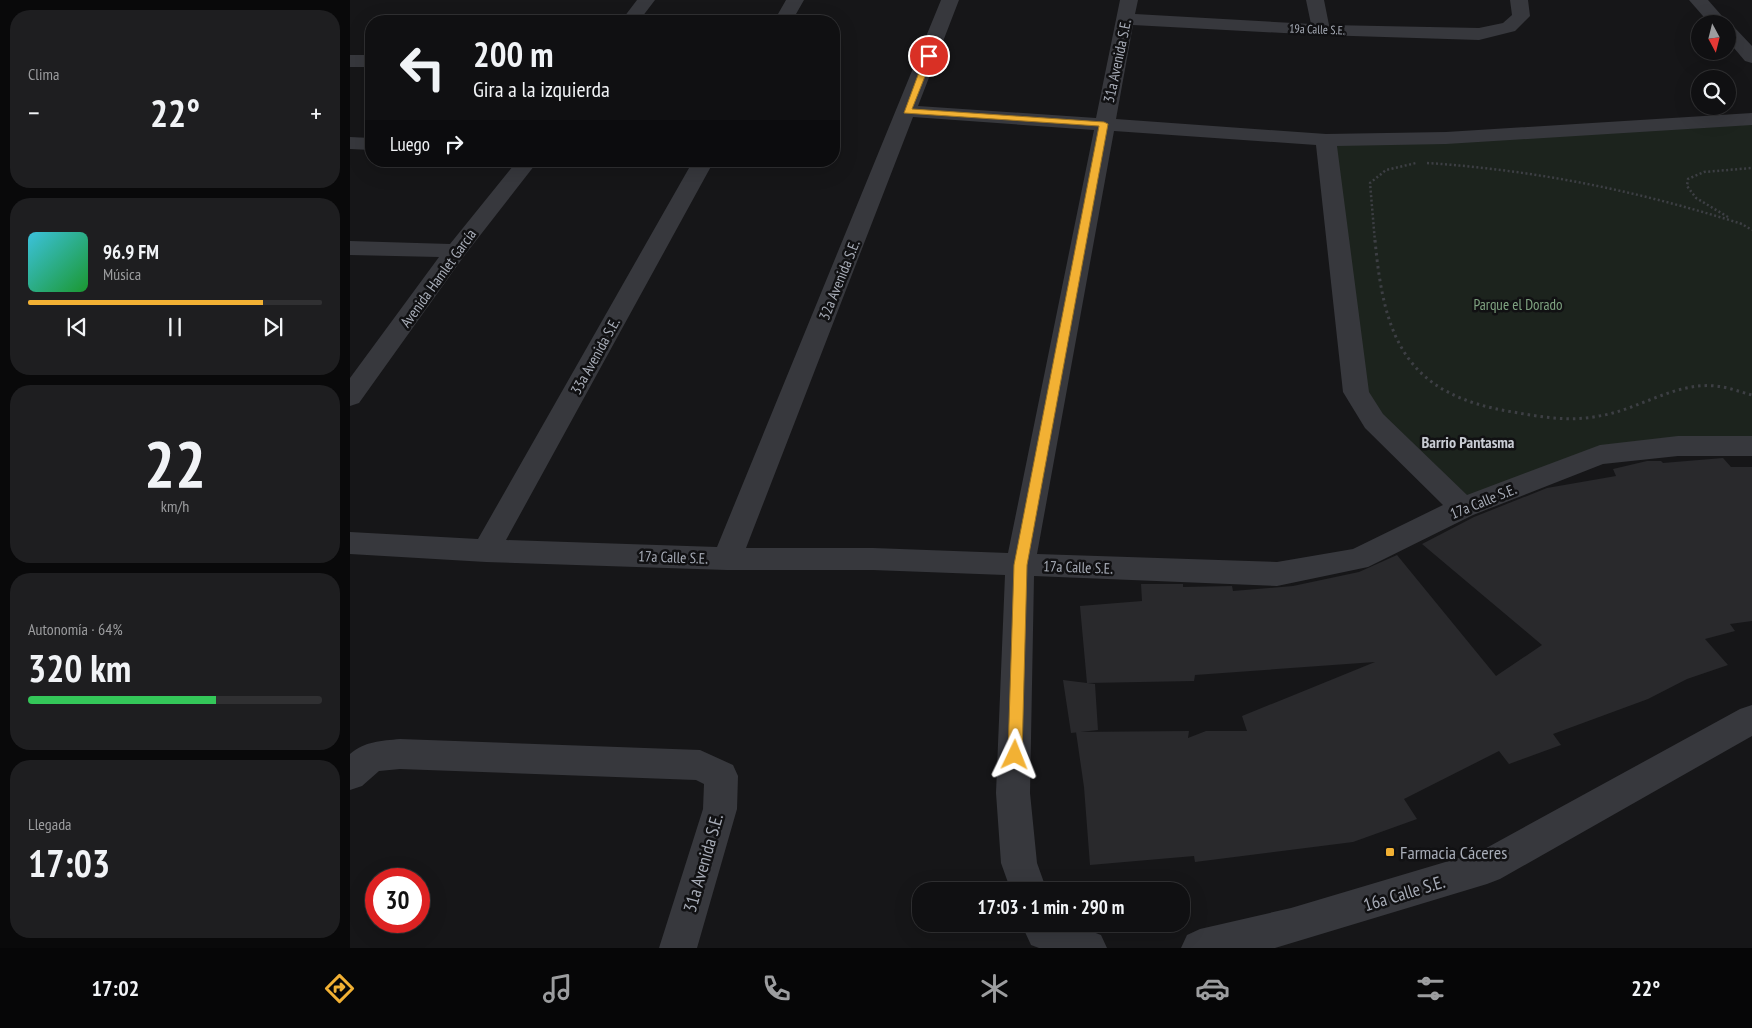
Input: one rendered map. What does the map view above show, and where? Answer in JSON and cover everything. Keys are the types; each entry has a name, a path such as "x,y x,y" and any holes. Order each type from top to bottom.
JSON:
{"street":[{"path":"635,15 646,0"},
{"path":"786,15 794,0"},
{"name":"32a Avenida S.E.","path":"727,559 950,0"},
{"path":"1316,0 1321,30"},
{"name":"19a Calle S.E.","path":"1127,10 1321,30 1479,34 1509,27 1522,16 1519,0"},
{"path":"1698,0 1712,15"},
{"name":"31a Avenida S.E.","path":"1025,882 1018,863 1014,794 1020,565 1127,10"},
{"path":"1736,40 1752,57"},
{"path":"350,60 365,61"},
{"path":"907,111 1326,140 1446,138 1752,119"},
{"path":"1326,140 1356,392 1374,421 1463,508"},
{"path":"350,143 365,144"},
{"name":"Avenida Hamlet García","path":"350,397 359,372 523,167"},
{"name":"33a Avenida S.E.","path":"486,551 701,167"},
{"path":"350,248 456,251"},
{"name":"17a Calle S.E.","path":"350,543 486,551 727,559 874,559 1277,574 1358,559 1463,508 1600,455 1678,446 1752,446"},
{"name":"16a Calle S.E.","path":"1200,948 1291,926 1487,867 1752,719"},
{"name":"31a Avenida S.E.","path":"360,766 400,754 700,765 721,776 720,808 678,948"},
{"path":"1043,934 1088,948"}],"path":[{"path":"1742,224 1698,209 1584,180 1474,165 1416,163 1386,170 1370,183 1379,289 1397,344 1425,380 1454,396 1490,408 1568,419 1601,416 1691,388 1714,386 1752,395"},
{"path":"1752,168 1711,169 1697,172 1688,178 1687,186 1696,198 1752,230"}],"green space":[{"name":"Parque el Dorado","path":"1752,119 1752,446 1600,455 1463,508 1356,392 1326,140"}],"building":[{"path":"1723,458 1731,467 1752,467 1752,621 1730,624 1735,631 1705,639 1728,665 1687,679 1648,699 1553,734 1561,745 1509,764 1499,751 1404,799 1417,819 1353,842 1195,862 1194,856 1090,865 1084,787 1076,732 1189,731 1188,738 1206,731 1247,731 1242,716 1375,662 1195,675 1194,681 1087,683 1080,606 1142,601 1141,584 1183,584 1183,587 1232,586 1233,591 1293,586 1359,572 1397,555 1496,676 1542,645 1422,544 1474,517 1547,488 1616,476 1613,469 1647,461 1661,461 1663,463"},
{"path":"1063,680 1095,684 1098,730 1071,733"}],"place":[{"name":"Farmacia Cáceres","path":"1390,852"}],"district":[{"name":"Barrio Pantasma","path":"1468,442"}],"route":[{"path":"929,56 907,111 1104,124 1020,565 1015,755"}]}
